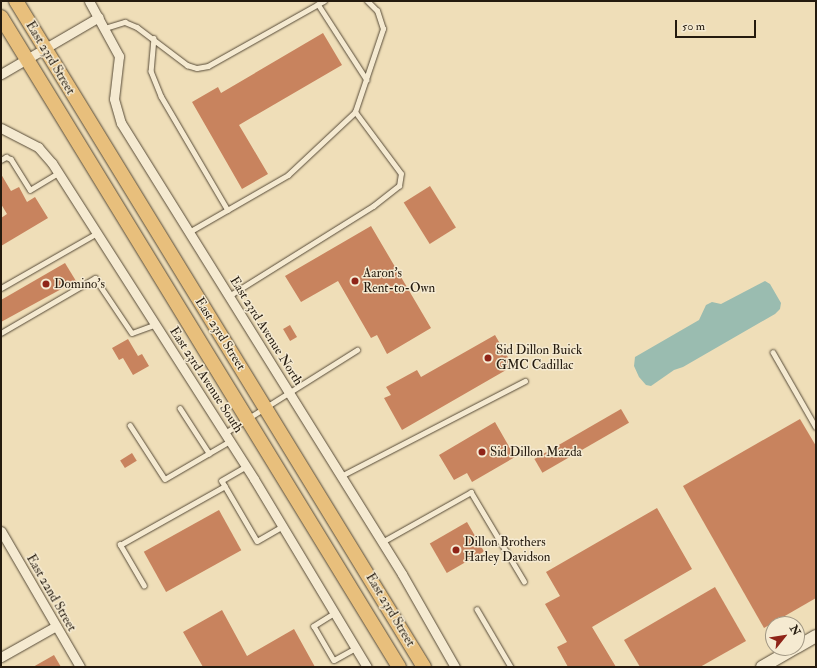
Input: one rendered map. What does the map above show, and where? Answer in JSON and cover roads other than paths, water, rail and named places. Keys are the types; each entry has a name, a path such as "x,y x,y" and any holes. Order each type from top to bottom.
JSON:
{"main road":[{"name":"East 23rd Street","path":"16,1 424,667"},
{"name":"East 23rd Street","path":"1,17 26,60 248,418 399,667"}],"street":[{"name":"East 23rd Avenue North","path":"88,1 105,28 119,56 114,99 117,114 382,542 455,667"},
{"path":"1,74 98,17"},
{"name":"East 23rd Avenue South","path":"3,131 38,147 58,173 283,526 367,667"},
{"name":"East 22nd Street","path":"1,531 80,667"},
{"path":"1,657 56,626"},
{"path":"805,642 816,636"},
{"path":"762,667 781,656"}],"lane":[{"path":"105,28 125,22 154,38 186,65 197,68 208,66 324,1"},
{"path":"189,232 288,175 355,112 383,29 377,11 367,1"},
{"path":"318,4 367,80"},
{"path":"154,38 151,71 160,96 228,210"},
{"path":"229,296 379,202 399,186 401,174 355,112"},
{"path":"1,160 6,157 11,159 30,190 58,173"},
{"path":"1,288 97,233"},
{"path":"1,333 95,278 132,333 154,325"},
{"path":"130,425 165,479 209,453 248,418 357,350"},
{"path":"773,352 816,427"},
{"path":"341,476 525,381"},
{"path":"180,408 209,453"},
{"path":"246,467 222,481 256,541 283,526"},
{"path":"144,586 120,545 225,486"},
{"path":"382,542 471,492 524,581"},
{"path":"477,609 511,667"},
{"path":"335,613 314,626 334,660 356,648"}],"water":[{"path":"765,281 770,284 781,303 780,309 775,314 683,367 674,370 651,386 646,385 639,377 634,366 635,357 699,320 706,305 712,302 721,304"}],"place":[{"name":"Aaron's Rent-to-Own","path":"355,281"},
{"name":"Domino's","path":"46,284"},
{"name":"Sid Dillon Buick GMC Cadillac","path":"488,358"},
{"name":"Sid Dillon Mazda","path":"482,452"},
{"name":"Dillon Brothers Harley Davidson","path":"456,550"}]}
